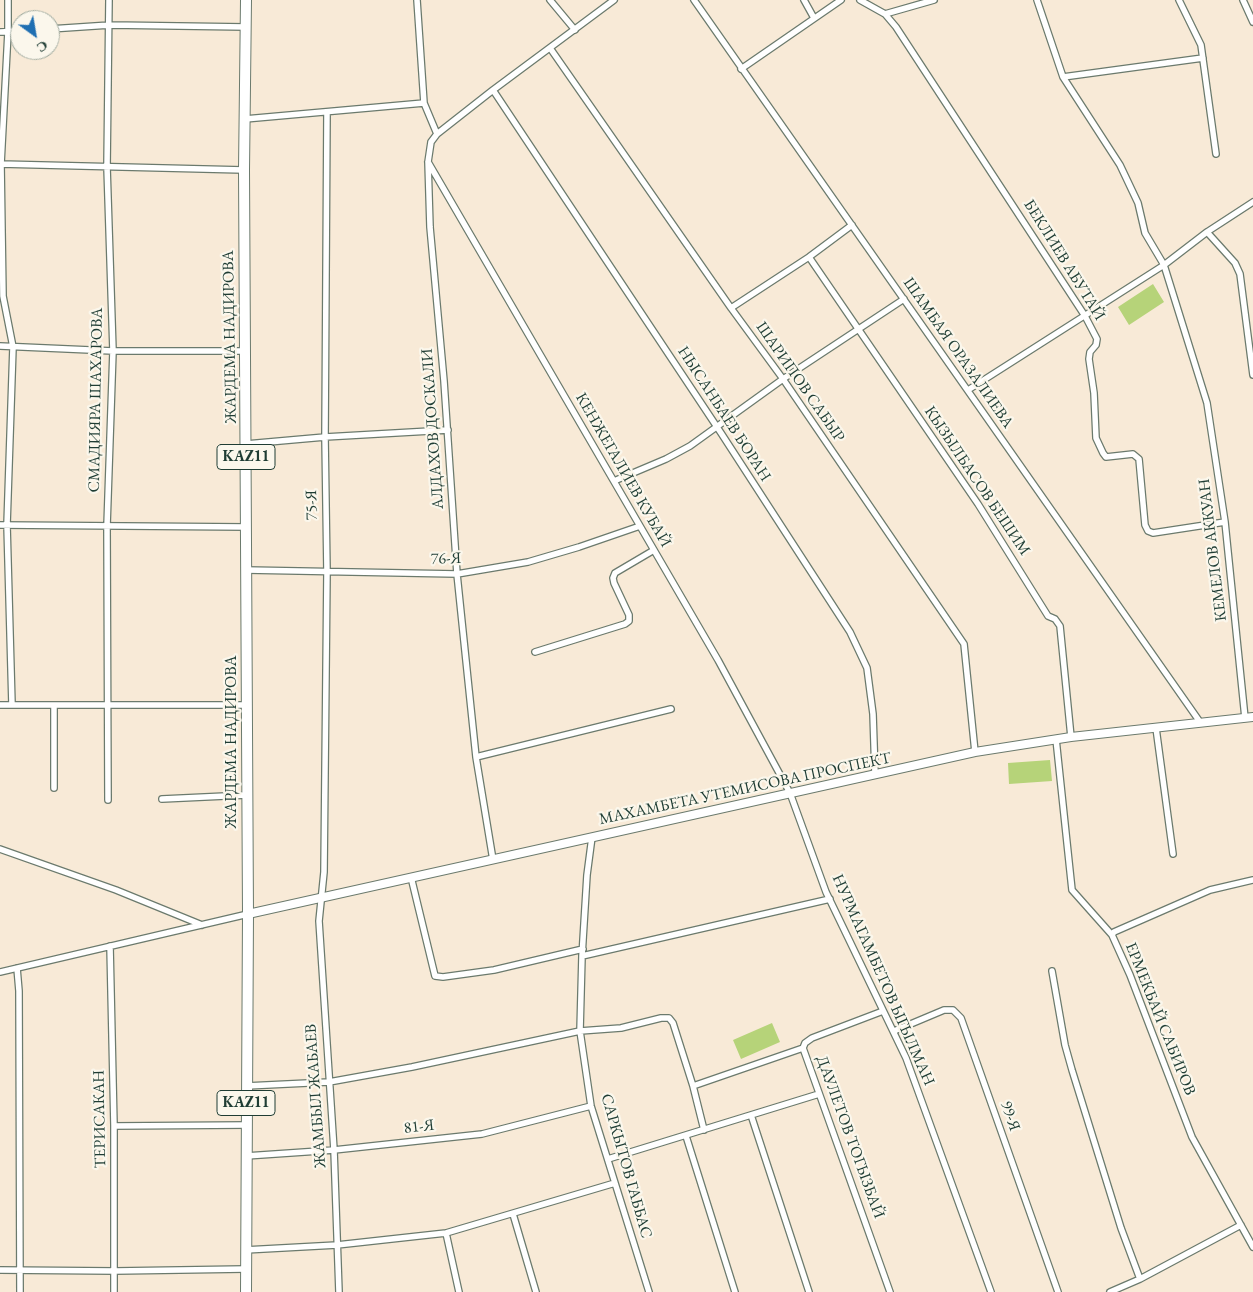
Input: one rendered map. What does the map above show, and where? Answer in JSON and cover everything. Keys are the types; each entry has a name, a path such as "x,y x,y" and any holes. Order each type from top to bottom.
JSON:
{"highway":[{"name":"ЖАРДЕМА НАДИРОВА","path":"246,0 244,170 248,914"},
{"name":"KAZ11","path":"246,1292 248,914"}],"street":[{"path":"8,0 8,32 0,164 3,296 13,346 7,525 12,704"},
{"name":"СМАДИЯРА ШАХАРОВА","path":"108,800 107,526 112,351 107,167 109,0"},
{"path":"417,0 424,103 437,134 614,0"},
{"path":"550,0 575,30"},
{"name":"ШАМБАЯ ОРАЗАЛИЕВА","path":"694,0 1200,722"},
{"path":"804,0 814,18"},
{"path":"742,69 841,0"},
{"name":"БЕКЛИЕВ АБУТАЙ","path":"860,0 885,14 896,27 1085,316 1097,338 1088,359 1094,393 1096,438 1106,457 1133,454 1139,459 1145,525 1148,531 1153,533 1225,522"},
{"path":"885,14 934,0"},
{"name":"КЕМЕЛОВ АККУАН","path":"1037,0 1063,77 1120,166 1138,203 1145,233 1164,265 1207,403 1225,522 1249,717"},
{"path":"1179,0 1201,45 1216,154"},
{"path":"1243,0 1253,22"},
{"path":"60,28 110,25 246,26"},
{"path":"0,32 8,32"},
{"name":"ШАРИПОВ САБЫР","path":"550,48 731,308 783,379 964,644 975,752"},
{"path":"1063,77 1203,58"},
{"name":"НЫСАНБАЕВ БОРАН","path":"493,90 717,427 850,632 867,668 874,714 875,774"},
{"path":"245,119 424,103"},
{"name":"75-Я","path":"321,898 324,872 327,112"},
{"name":"АЛДАХОВ ДОСКАЛИ","path":"437,134 430,142 428,162 430,228 448,430 457,574 476,757 493,860"},
{"name":"КЕНЖЕГАЛИЕВ КУБАЙ","path":"428,162 718,660 790,793"},
{"path":"0,164 244,170"},
{"path":"968,390 1164,265 1207,232 1253,202"},
{"path":"731,308 809,257 852,225"},
{"path":"1207,232 1235,263 1240,274 1253,375"},
{"name":"КЫЗЫЛБАСОВ БЕШИМ","path":"809,257 978,504 1048,616 1055,619 1060,626 1071,737"},
{"path":"614,481 666,459 690,446 783,379 904,299"},
{"path":"0,346 112,351 245,351"},
{"path":"246,444 325,437 448,430"},
{"path":"0,525 246,526"},
{"name":"76-Я","path":"246,570 457,574 528,562 640,526"},
{"path":"535,652 625,624 629,621 630,615 613,578 615,573 654,550"},
{"path":"0,705 246,705"},
{"path":"54,705 54,788"},
{"path":"476,757 671,709"},
{"name":"МАХАМБЕТА УТЕМИСОВА ПРОСПЕКТ","path":"248,914 975,752 1071,737 1249,717"},
{"path":"1156,728 1173,854"},
{"name":"ЕРМЕКБАЙ САБИРОВ","path":"1056,739 1072,890 1112,935 1130,976 1192,1137 1253,1246"},
{"name":"НУРМАГАМБЕТОВ ЫГЫЛМАН","path":"790,793 830,899 906,1058 991,1292"},
{"path":"162,799 247,795"},
{"name":"САРКЫТОВ ГАББАС","path":"592,837 587,875 582,952 580,1031 592,1106 649,1292"},
{"path":"0,849 116,890 202,925"},
{"path":"411,877 435,976 443,977 494,970 830,899"},
{"path":"1112,935 1114,932 1210,890 1253,880"},
{"name":"ЖАМБЫЛ ЖАБАЕВ","path":"321,898 319,921 334,1150 338,1292"},
{"path":"0,972 248,914"},
{"name":"ТЕРИСАКАН","path":"110,946 114,1126 114,1292"},
{"path":"18,968 20,1292"},
{"path":"1052,971 1065,1045 1072,1070 1121,1228 1140,1279"},
{"name":"99-Я","path":"894,1031 944,1010 953,1010 961,1018 1058,1292"},
{"name":"ДАУЛЕТОВ ТОГЫЗБАЙ","path":"883,1011 812,1038 805,1043 803,1048 890,1292"},
{"path":"246,1086 329,1082 412,1067 580,1031 621,1028 661,1018 669,1018 673,1023 693,1086 704,1130"},
{"path":"693,1086 803,1048"},
{"path":"608,1160 819,1094"},
{"name":"81-Я","path":"246,1156 334,1150 482,1134 592,1106"},
{"path":"751,1115 809,1292"},
{"path":"114,1126 246,1125"},
{"path":"686,1136 735,1292"},
{"path":"245,1250 337,1245 446,1233 616,1183"},
{"path":"513,1214 536,1292"},
{"path":"1110,1292 1140,1279 1241,1225"},
{"path":"446,1233 459,1292"},
{"path":"0,1270 115,1271 245,1268"}],"green space":[{"path":"1153,284 1164,302 1129,325 1118,307"},
{"path":"1050,760 1052,781 1009,784 1008,763"},
{"path":"772,1023 780,1042 741,1059 733,1040"}]}
